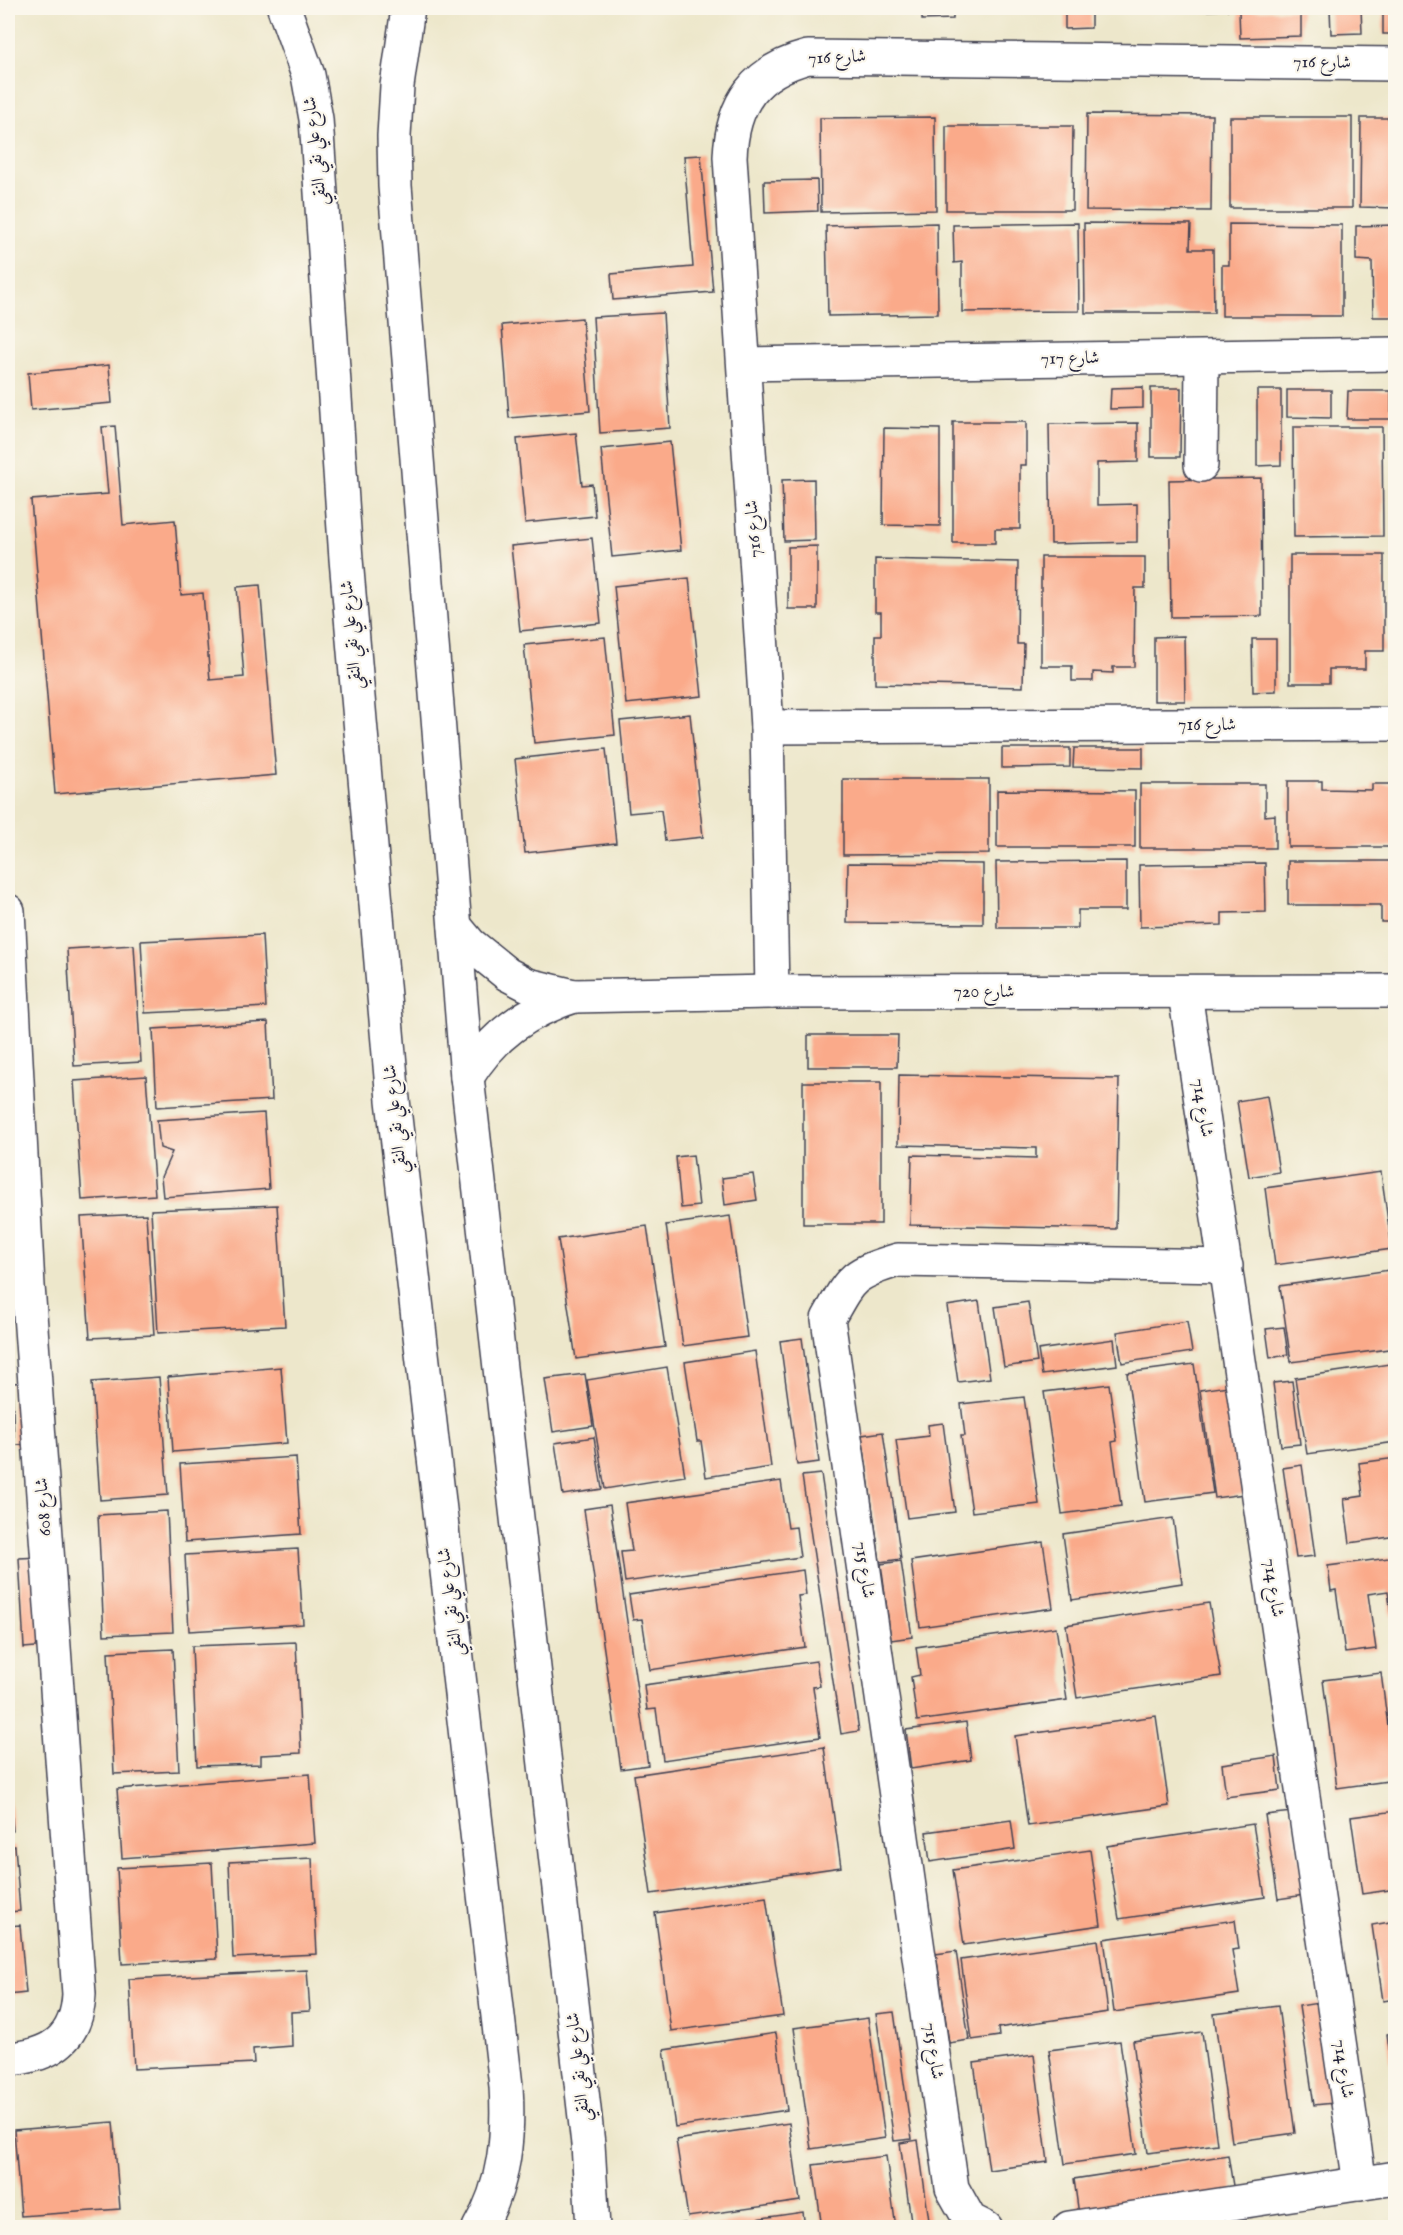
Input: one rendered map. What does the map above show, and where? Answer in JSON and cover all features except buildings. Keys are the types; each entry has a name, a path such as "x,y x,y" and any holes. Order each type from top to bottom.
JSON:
{"street":[{"name":"شارع علي نقي النقي","path":"284,8 308,75 316,120 346,559 393,1100 506,2086 508,2122 505,2157 496,2191 479,2228"},
{"name":"شارع علي نقي النقي","path":"408,8 394,136 395,186 466,1077 588,2144 593,2228"},
{"name":"شارع 716","path":"772,992 766,728 731,137 735,118 744,100 771,71 789,62 827,56 1395,64"},
{"name":"شارع 717","path":"744,364 1395,354"},
{"path":"1201,465 1202,358"},
{"name":"شارع 716","path":"766,728 1395,724"},
{"name":"شارع 608","path":"8,911 18,1286 79,1994 74,2023 56,2045 29,2057 8,2059"},
{"name":"شارع 720","path":"455,926 470,944 507,974 528,985 573,996"},
{"name":"شارع 720","path":"466,1077 479,1057 513,1024 552,1002 573,996 772,992 1395,991"},
{"name":"شارع 714","path":"1185,993 1360,2184"},
{"name":"شارع 715","path":"986,2228 970,2220 952,2187 828,1319 849,1281 870,1268 898,1260 1226,1266"},
{"path":"1069,2228 1395,2178"}]}
